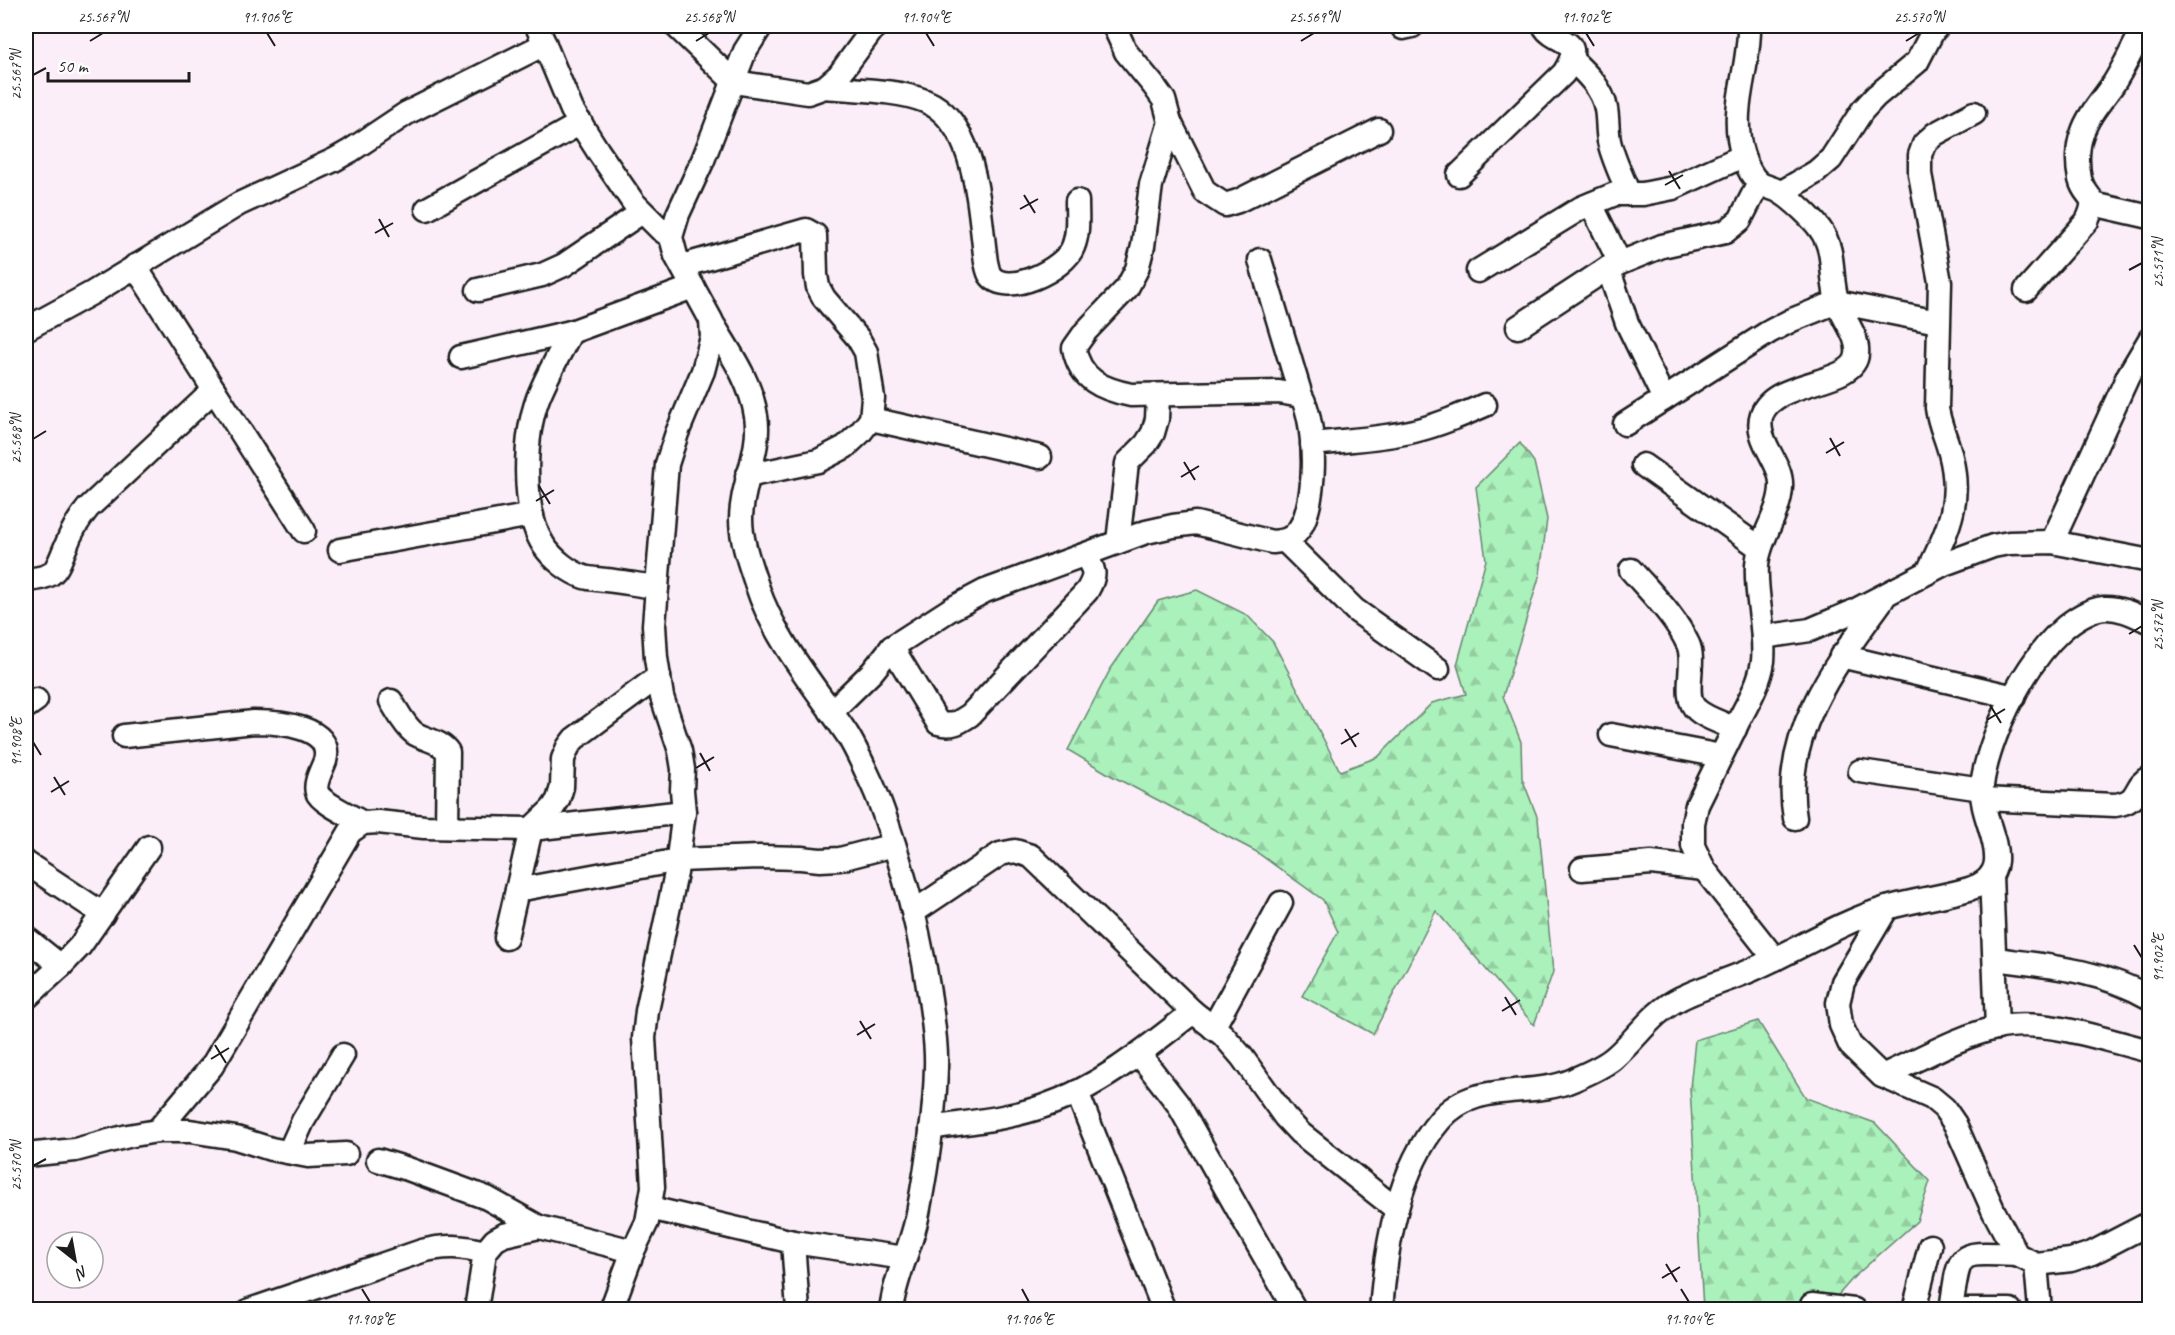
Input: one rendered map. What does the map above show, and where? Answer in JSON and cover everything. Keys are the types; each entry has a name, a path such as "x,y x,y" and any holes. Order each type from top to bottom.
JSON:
{"street":[{"path":"676,26 734,82 808,93 825,87 839,75 875,26"},
{"path":"745,26 745,51"},
{"path":"761,26 745,51 703,160 678,214 671,237 676,256 740,369 752,397 757,418 756,441 747,476 741,519 745,544 758,589 780,634 813,689 848,736 873,785 884,810 915,911 934,1023 936,1066 931,1128 918,1213 891,1310"},
{"path":"1114,26 1126,51 1164,100 1170,122 1204,192 1225,205 1238,201 1379,130"},
{"path":"1459,175 1564,73 1572,60 1572,51 1568,43 1544,26"},
{"path":"1749,26 1737,117 1743,156 1759,183 1782,192 1819,228 1828,242 1837,302 1856,342 1858,355 1850,368 1784,393 1769,403 1763,413 1760,423 1763,438 1779,472 1782,485 1760,548 1757,567 1763,637 1762,661 1757,684 1697,805 1693,823 1697,868 1767,963"},
{"path":"1782,192 1816,172 1831,159 1862,111 1876,96 1917,62 1938,26"},
{"path":"2026,290 2087,221 2093,204 2091,196 2080,182 2078,157 2082,134 2092,114 2115,81 2144,26"},
{"path":"26,329 92,293 239,204 350,152 407,113 541,35 568,101 615,176 642,212 671,237"},
{"path":"1572,60 1587,73 1602,96 1606,108 1606,125 1612,154 1629,194"},
{"path":"825,87 908,96 939,108 954,123 971,162 986,262 990,275 997,281 1007,283 1034,279 1065,261 1073,248 1077,230 1077,201"},
{"path":"1928,572 1950,525 1954,508 1955,473 1939,422 1937,408 1940,282 1920,174 1920,155 1924,144 1935,134 1974,113"},
{"path":"1170,122 1151,185 1143,246 1137,268 1127,288 1086,331 1074,348 1077,362 1091,380 1110,391 1131,395 1279,392 1301,396"},
{"path":"427,208 581,123"},
{"path":"1478,271 1581,208 1615,194 1659,193 1743,156"},
{"path":"1518,327 1614,265 1662,246 1725,232 1740,220 1759,183"},
{"path":"1591,204 1614,265 1627,323 1665,399"},
{"path":"2093,204 2150,217"},
{"path":"478,290 542,275 564,265 642,212"},
{"path":"682,266 794,232 806,230 815,234 818,287 824,298 858,338 866,352 873,398 871,419 860,433 845,447 818,461 747,476"},
{"path":"831,712 872,672 892,647 951,609 985,591 1146,532 1196,523 1272,542 1285,541 1296,534 1307,509 1312,480 1310,416 1301,396 1260,260"},
{"path":"135,266 304,531"},
{"path":"461,357 571,332 693,287"},
{"path":"1625,424 1769,332 1837,302 1938,322"},
{"path":"611,1310 633,1251 647,1222 653,1187 644,1038 647,1011 678,860 684,812 683,769 680,751 662,698 654,625 668,464 677,433 703,371 712,337 711,320"},
{"path":"571,332 538,399 533,418 528,475 532,515 544,546 562,565 584,577 657,587"},
{"path":"2052,542 2128,376 2150,339"},
{"path":"26,580 47,576 57,569 65,547 80,518 88,508 214,390"},
{"path":"1118,542 1127,463 1146,444 1153,433 1158,418 1158,396"},
{"path":"1312,444 1414,431 1442,423 1485,405"},
{"path":"871,419 1040,457"},
{"path":"1643,465 1760,548"},
{"path":"340,550 532,515"},
{"path":"1285,541 1355,610 1438,669"},
{"path":"1763,637 1810,630 1852,612 1928,572 1993,546 2009,543 2052,542 2150,561"},
{"path":"892,647 938,723 949,726 959,723 970,715 1087,591 1093,580 1095,569 1085,555"},
{"path":"1631,570 1671,616 1689,647 1692,660 1690,700 1697,710 1735,729"},
{"path":"1795,818 1791,799 1792,774 1797,747 1825,683 1841,656 1888,593"},
{"path":"1380,1309 1396,1209 1421,1146 1441,1119 1455,1105 1476,1096 1501,1090 1539,1089 1571,1081 1613,1059 1660,1010 1681,997 1734,978 1887,908 1983,884 1991,875 1996,862 1982,794 1985,770 1997,734 2025,674 2041,651 2062,629 2084,615 2104,608 2123,610 2150,621"},
{"path":"1841,656 2014,697"},
{"path":"506,938 531,829 558,800 562,787 563,759 568,747 574,739 659,676"},
{"path":"391,701 414,733 444,746 448,752 447,827"},
{"path":"124,736 254,722 278,724 314,732 326,747 326,757 316,785 317,793 322,799 363,823"},
{"path":"1611,735 1721,756"},
{"path":"1860,771 1982,794 2115,806 2133,799 2144,780 2150,777"},
{"path":"157,1131 212,1066 350,832 363,823 531,829 684,812"},
{"path":"517,890 678,860 759,857 840,859 894,845"},
{"path":"26,998 80,946 148,847"},
{"path":"915,911 1000,854 1015,851 1031,856 1192,1012 1222,1035 1242,1057 1285,1117 1300,1132 1396,1209"},
{"path":"26,863 103,914"},
{"path":"1582,869 1633,864 1668,864 1697,868"},
{"path":"1991,875 1997,1028"},
{"path":"1213,1028 1281,903"},
{"path":"1887,908 1843,982 1838,1003 1841,1025 1850,1045 1882,1076 1932,1098 1944,1108 1955,1124 1994,1212 2027,1259 2040,1310"},
{"path":"26,938 61,966"},
{"path":"1995,959 2067,968 2095,975 2150,998"},
{"path":"931,1128 1024,1111 1044,1106 1077,1092 1139,1054 1192,1012"},
{"path":"1882,1076 1997,1028 2040,1027 2150,1051"},
{"path":"1139,1054 1178,1104 1295,1310"},
{"path":"289,1152 303,1121 343,1056"},
{"path":"1077,1092 1164,1310"},
{"path":"26,1155 75,1150 157,1131 214,1133 308,1156 346,1154"},
{"path":"378,1160 487,1198 539,1227 633,1251"},
{"path":"650,1208 793,1242 905,1258"},
{"path":"1951,1310 1957,1269 1961,1260 1969,1255 2071,1260 2092,1253 2150,1223"},
{"path":"476,1310 485,1251 495,1240 504,1235 539,1227"},
{"path":"793,1242 798,1310"},
{"path":"250,1310 422,1251 443,1246 463,1246 485,1251"},
{"path":"1914,1310 1930,1246"},
{"path":"1812,1305 1854,1310"},
{"path":"1965,1310 2010,1310"}],"green space":[{"path":"1520,443 1534,462 1547,519 1540,574 1503,696 1521,742 1522,778 1538,819 1553,972 1534,1025 1436,911 1373,1034 1302,996 1338,932 1323,900 1255,851 1112,776 1068,750 1110,670 1158,601 1197,590 1247,615 1273,642 1340,771 1378,757 1432,703 1466,694 1457,665 1486,560 1476,487"},
{"path":"1758,1021 1806,1098 1875,1123 1930,1181 1917,1221 1854,1277 1826,1309 1703,1309 1690,1088 1695,1040"}]}
